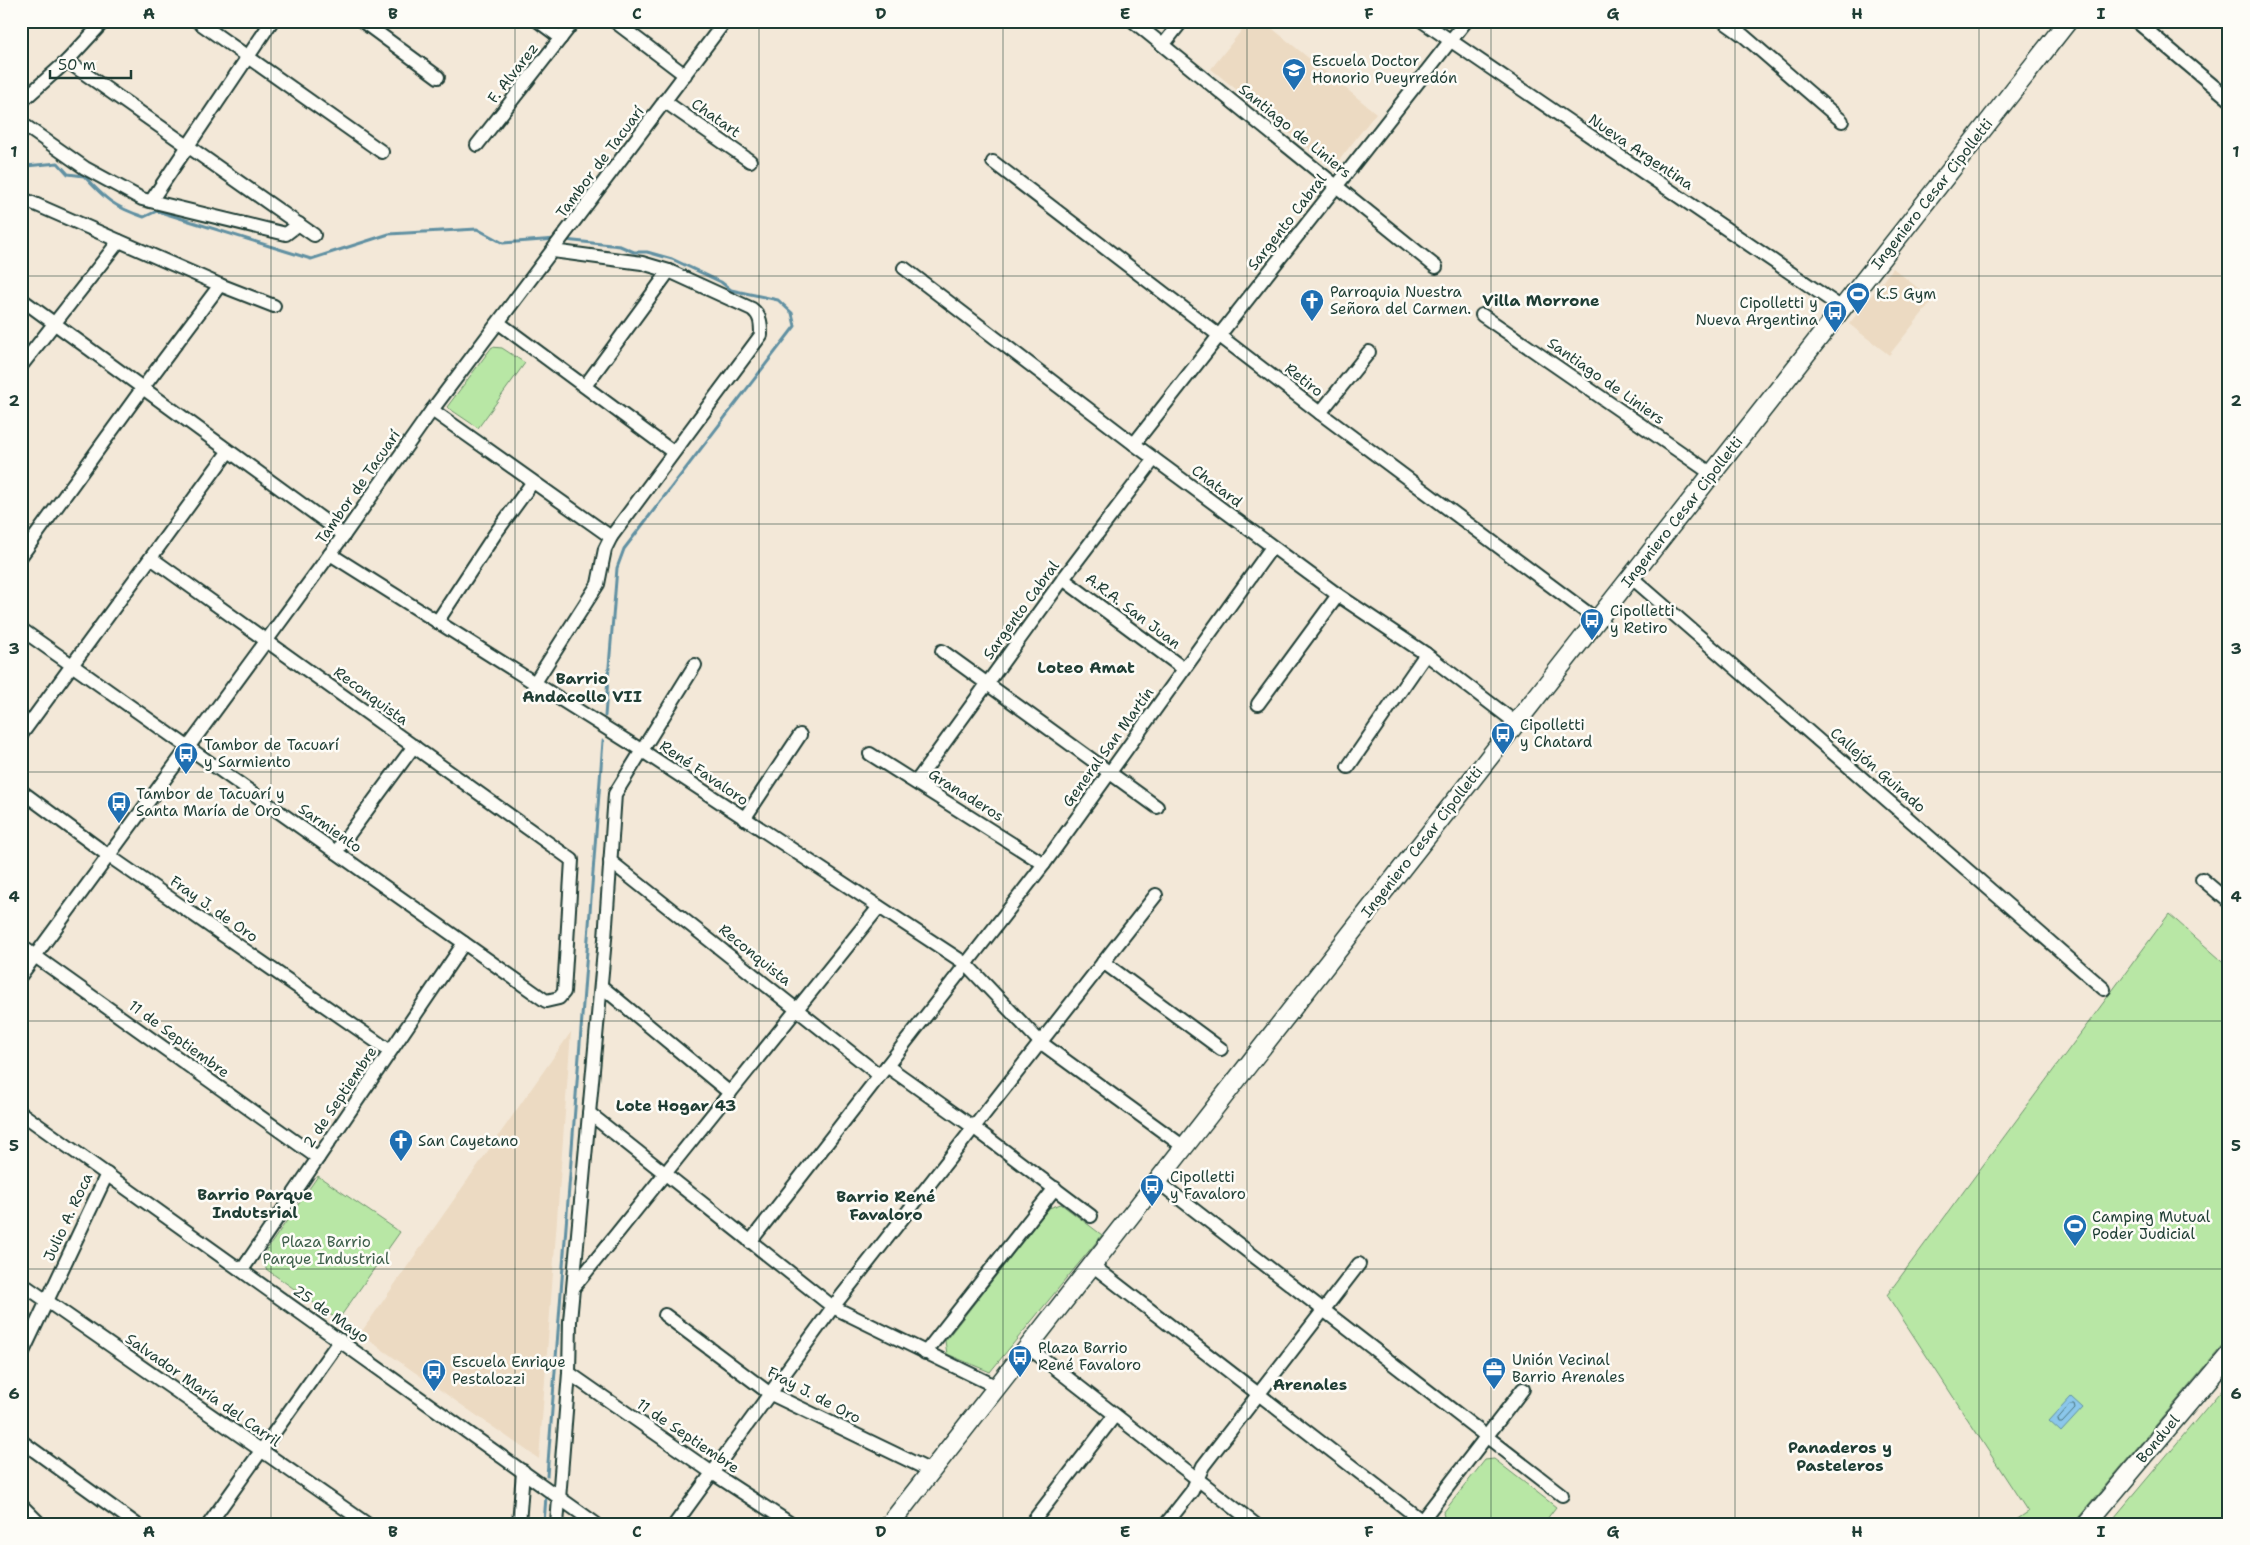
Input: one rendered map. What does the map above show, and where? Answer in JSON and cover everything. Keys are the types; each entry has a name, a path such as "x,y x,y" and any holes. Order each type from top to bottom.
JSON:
{"street":[{"path":"197,21 382,152"},
{"path":"151,201 272,21"},
{"path":"362,21 438,77"},
{"path":"538,21 561,38"},
{"name":"F. Alvarez","path":"478,145 574,21"},
{"path":"614,21 685,75"},
{"name":"Tambor de Tacuarí","path":"21,975 267,641 432,410 556,248 725,21"},
{"name":"Santiago de Liniers","path":"1133,21 1436,267"},
{"path":"1163,46 1182,21"},
{"name":"Nueva Argentina","path":"1422,21 1842,308"},
{"name":"Sargento Cabral","path":"1134,444 1466,21"},
{"path":"1724,21 1842,121"},
{"name":"Ingeniero Cesar Cipolletti","path":"890,1524 2068,21"},
{"path":"2136,21 2229,99"},
{"path":"21,102 67,61 102,22"},
{"path":"67,61 314,235"},
{"name":"Chatart","path":"664,102 750,160"},
{"path":"21,123 85,168 117,187 151,201 286,234 299,224"},
{"name":"Retiro","path":"993,162 1320,413 1597,620"},
{"path":"21,198 220,285 274,306"},
{"path":"21,366 118,241"},
{"path":"534,684 595,590 605,549 611,537 761,336 762,323 758,313 752,309 669,271 556,248"},
{"name":"Chatard","path":"904,268 1272,547 1338,595 1426,654 1516,723"},
{"path":"585,386 669,271"},
{"path":"21,556 220,285"},
{"path":"21,299 344,535"},
{"name":"Santiago de Liniers","path":"1482,315 1712,474"},
{"path":"499,323 673,452"},
{"path":"1320,413 1369,352"},
{"path":"432,410 611,537"},
{"path":"21,735 228,452"},
{"name":"Sargento Cabral","path":"916,782 1063,579 1154,459"},
{"path":"437,622 532,482"},
{"name":"General San Martín","path":"750,1242 1044,864 1272,547"},
{"name":"René Favaloro","path":"330,554 641,750 966,964 1040,1042 1184,1147"},
{"name":"Reconquista","path":"151,558 572,860 564,992 559,998 546,1001"},
{"name":"Callejón Guirado","path":"1631,577 2104,989"},
{"name":"A.R.A. San Juan","path":"1063,579 1184,669"},
{"path":"1258,704 1338,595"},
{"name":"Sarmiento","path":"21,629 546,1001"},
{"path":"942,650 1157,807"},
{"path":"1348,767 1426,654"},
{"path":"557,1524 569,1373 573,1288 601,986 615,794 695,665"},
{"path":"744,819 800,735"},
{"path":"336,852 414,746"},
{"name":"Granaderos","path":"870,754 1044,864"},
{"name":"Fray J. de Oro","path":"21,791 109,856 390,1052"},
{"name":"Reconquista","path":"610,861 797,1010 883,1071 973,1127 1091,1216"},
{"path":"2202,879 2229,902"},
{"path":"675,1524 710,1472 833,1307 1156,895"},
{"path":"573,1288 879,907"},
{"name":"2 de Septiembre","path":"242,1270 464,943"},
{"name":"11 de Septiembre","path":"21,946 318,1158"},
{"path":"1103,962 1221,1049"},
{"path":"601,986 730,1093"},
{"path":"589,1113 833,1307 997,1387"},
{"name":"25 de Mayo","path":"22,1116 107,1174 596,1524"},
{"name":"Julio A. Roca","path":"21,1356 107,1174"},
{"path":"1157,1182 1562,1495"},
{"path":"925,1353 1054,1188"},
{"path":"1166,1524 1192,1491 1202,1466 1359,1264"},
{"path":"1092,1265 1422,1523 1524,1389"},
{"name":"Salvador María del Carril","path":"21,1283 367,1524"},
{"name":"Fray J. de Oro","path":"666,1315 769,1393 931,1471"},
{"path":"209,1524 340,1340"},
{"path":"1028,1347 1255,1524"},
{"name":"Bonduel","path":"2087,1524 2229,1355"},
{"name":"11 de Septiembre","path":"569,1373 710,1472 791,1524"},
{"path":"1031,1524 1115,1415"},
{"path":"21,1442 136,1524"},
{"path":"519,1524 523,1471"},
{"path":"21,1505 40,1524"}],"shaded area":[{"name":"Escuela Doctor Honorio Pueyrredón","path":"1249,21 1263,21 1376,113 1333,168 1211,69"},
{"path":"1893,268 1933,300 1889,355 1849,324"},
{"path":"571,1032 543,1407 539,1459 360,1334"}],"green space":[{"path":"492,347 502,348 525,363 478,428 447,407"},
{"name":"Camping Mutual Poder Judicial","path":"2169,914 2229,967 2229,1338 2073,1524 2010,1524 2028,1512 1887,1295"},
{"name":"Plaza Barrio Parque Industrial","path":"318,1176 400,1232 338,1320 266,1269 263,1255"},
{"path":"1061,1204 1102,1235 990,1372 947,1354 945,1341 1049,1208"},
{"path":"2229,1381 2229,1524 2109,1524"},
{"path":"1494,1459 1556,1507 1543,1524 1446,1524 1443,1513 1485,1460"}],"water":[{"path":"2071,1397 2083,1408 2061,1432 2049,1421"}],"waterway":[{"path":"21,163 26,166 58,163 68,174 84,176 98,191 117,206 144,217 157,211 311,259 389,234 477,229 503,243 556,239"},
{"path":"565,240 620,246 634,252 647,252 672,259 721,282 731,290 778,300 792,313 795,326 624,549 617,568 605,716"},
{"path":"547,1476 603,741"},
{"path":"544,1524 546,1496"},
{"path":"21,1520 25,1524"}],"place":[{"name":"Escuela Doctor Honorio Pueyrredón","path":"1294,91"},
{"name":"K.5 Gym","path":"1858,315"},
{"name":"Parroquia Nuestra Señora del Carmen.","path":"1312,322"},
{"name":"Cipolletti y Nueva Argentina","path":"1835,333"},
{"name":"Cipolletti y Retiro","path":"1592,641"},
{"name":"Cipolletti y Chatard","path":"1503,755"},
{"name":"Tambor de Tacuarí y Sarmiento","path":"186,775"},
{"name":"Tambor de Tacuarí y Santa María de Oro","path":"119,824"},
{"name":"San Cayetano","path":"401,1162"},
{"name":"Cipolletti y Favaloro","path":"1152,1207"},
{"name":"Camping Mutual Poder Judicial","path":"2075,1247"},
{"name":"Plaza Barrio René Favaloro","path":"1020,1378"},
{"name":"Unión Vecinal Barrio Arenales","path":"1494,1390"},
{"name":"Escuela Enrique Pestalozzi","path":"434,1392"}],"district":[{"name":"Villa Morrone","path":"1541,300"},
{"name":"Loteo Amat","path":"1086,667"},
{"name":"Barrio Andacollo VII","path":"582,687"},
{"name":"Lote Hogar 43","path":"676,1105"},
{"name":"Barrio Parque Indutsrial","path":"255,1203"},
{"name":"Barrio René Favaloro","path":"886,1205"},
{"name":"Arenales","path":"1310,1384"},
{"name":"Panaderos y Pasteleros","path":"1840,1456"}]}
